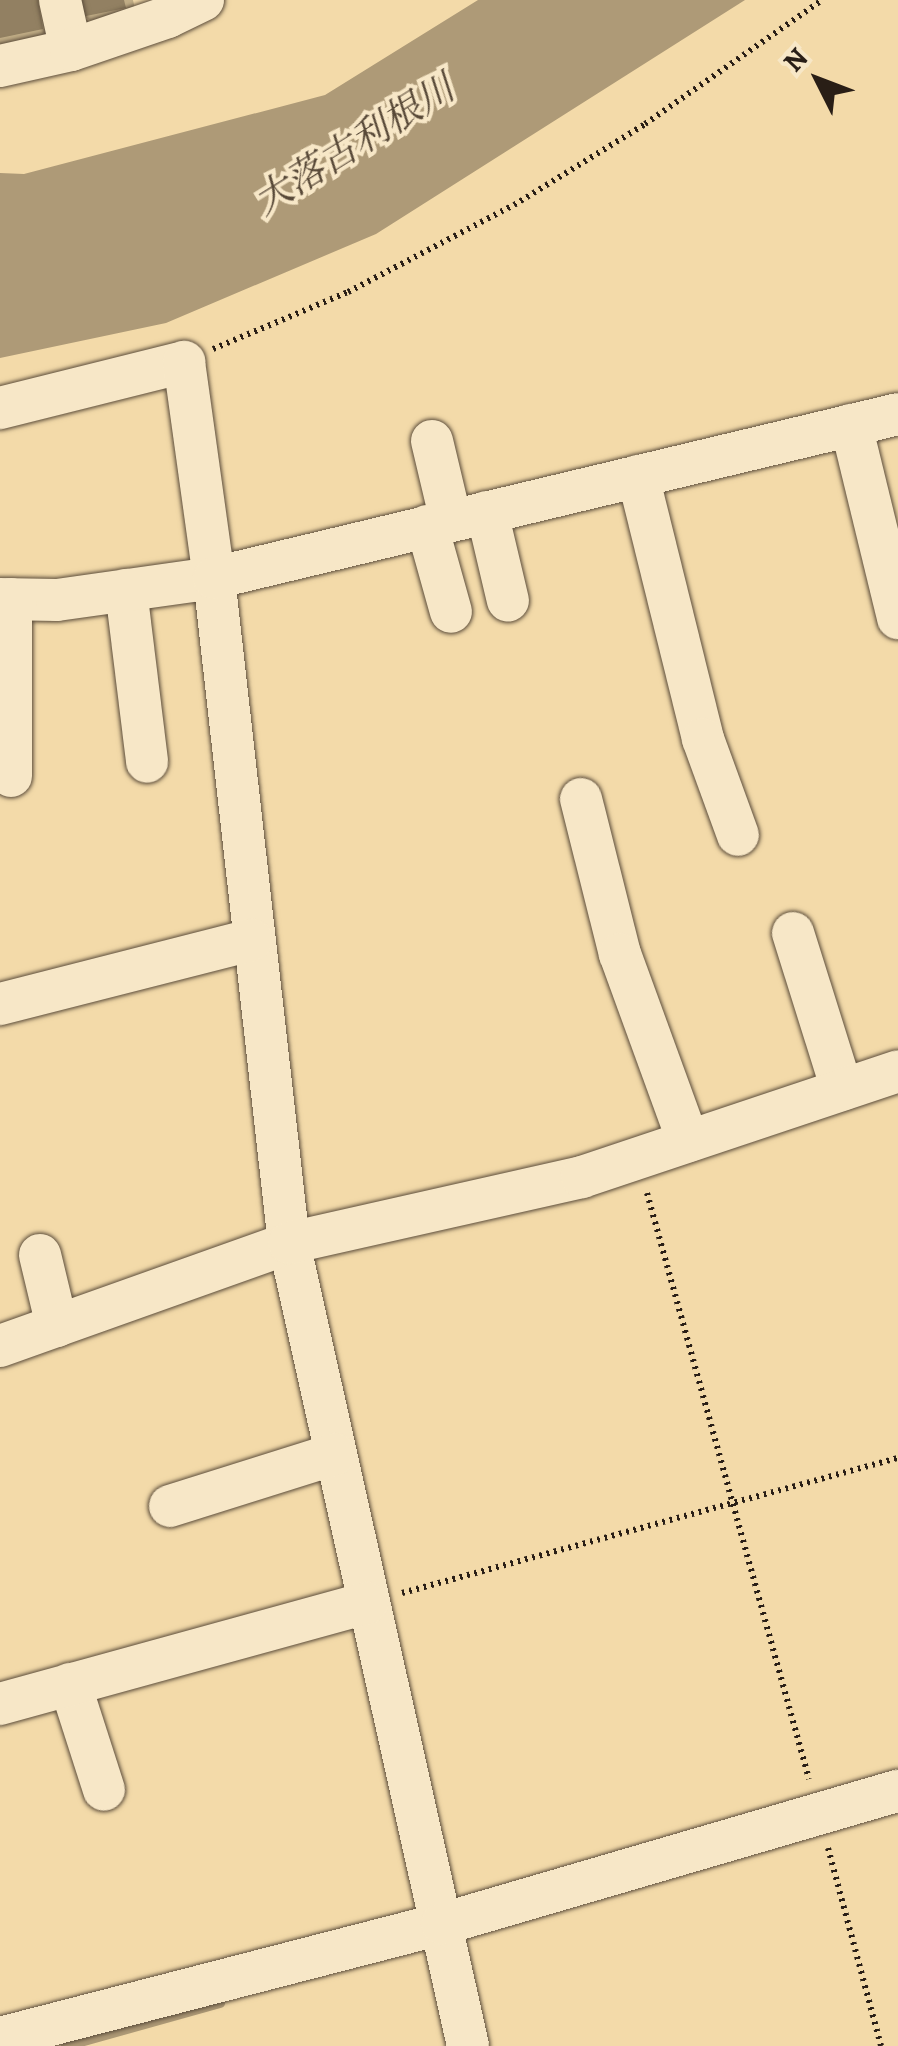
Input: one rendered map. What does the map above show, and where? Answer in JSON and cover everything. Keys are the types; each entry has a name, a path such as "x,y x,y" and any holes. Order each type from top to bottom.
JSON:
{"street":[{"path":"60,0 71,50"},
{"path":"0,66 71,50 168,17 203,0"},
{"path":"0,408 184,362 214,578 289,1244 468,2046"},
{"path":"11,776 6,599 56,600 214,578 898,414"},
{"path":"851,425 898,618"},
{"path":"432,441 455,520 508,601"},
{"path":"638,476 704,740 738,834"},
{"path":"450,612 455,520"},
{"path":"126,590 147,762"},
{"path":"581,799 620,954 688,1141"},
{"path":"793,932 842,1089"},
{"path":"0,1004 252,940"},
{"path":"0,1346 289,1244 582,1177 898,1071"},
{"path":"40,1256 57,1326"},
{"path":"170,1506 335,1454"},
{"path":"0,1704 367,1603"},
{"path":"70,1684 104,1790"},
{"path":"0,2038 442,1924 818,1811 898,1791"}],"path":[{"path":"184,362 348,292 514,205 645,124 822,0"},
{"path":"637,1158 881,2046"},
{"path":"367,1603 898,1458"}],"water":[{"name":"大落古利根川","path":"478,0 745,0 376,234 166,323 0,358 0,173 24,174 325,95"}],"building":[{"path":"0,0 38,0 43,29 0,38"},
{"path":"77,0 124,0 126,8 81,17"}],"waterway":[{"path":"66,2046 220,2003"}]}
